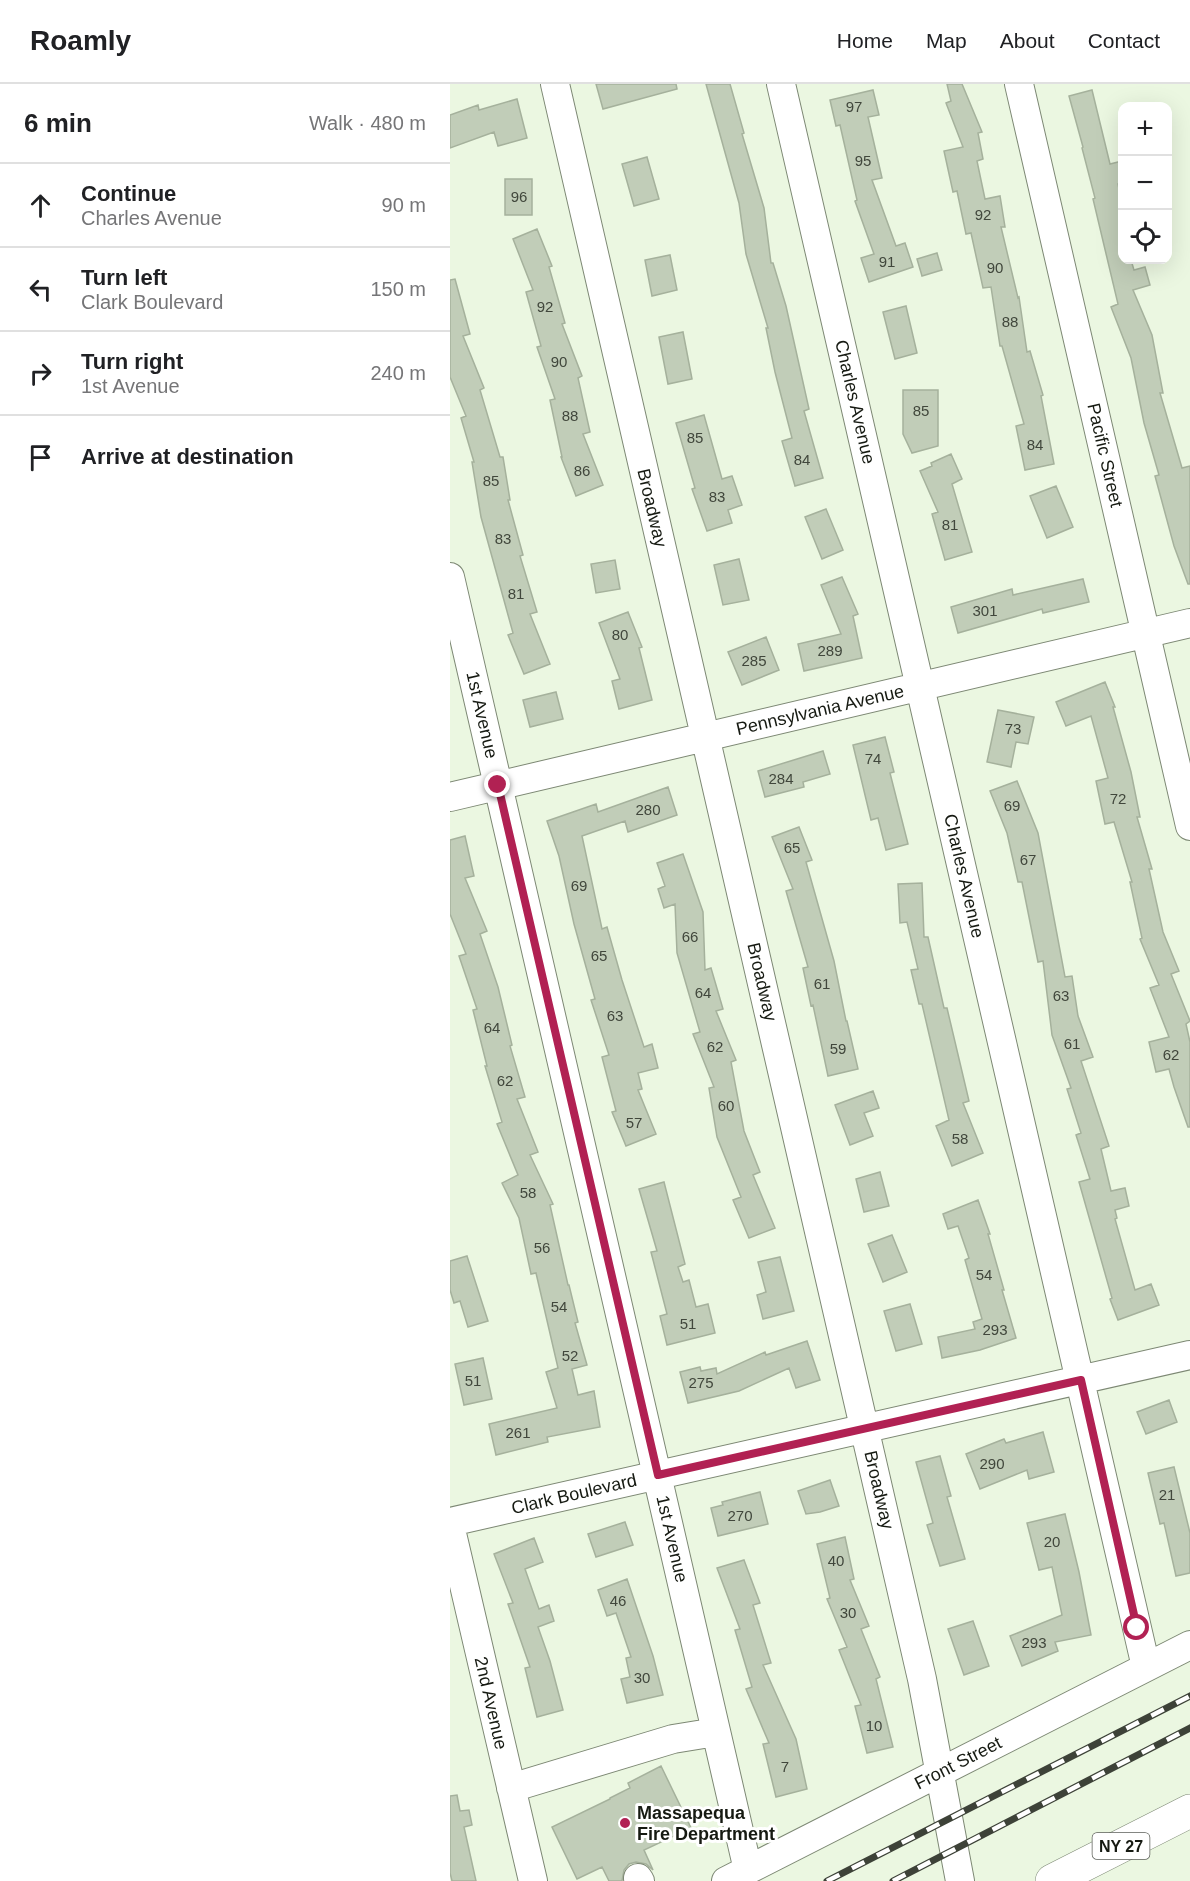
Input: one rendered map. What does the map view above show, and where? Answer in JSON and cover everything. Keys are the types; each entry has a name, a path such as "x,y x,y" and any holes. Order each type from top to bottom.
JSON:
{"highway":[{"name":"NY 27","path":"1052,1881 1190,1811"}],"street":[{"name":"Broadway","path":"555,84 922,1679 960,1881"},
{"name":"Charles Avenue","path":"781,84 1146,1667"},
{"name":"Pacific Street","path":"1019,84 1190,826"},
{"name":"1st Avenue","path":"450,577 716,1732 737,1875"},
{"name":"Pennsylvania Avenue","path":"450,797 1190,623"},
{"name":"Clark Boulevard","path":"450,1524 1190,1355"},
{"name":"2nd Avenue","path":"450,1524 533,1881"},
{"name":"Front Street","path":"737,1875 1190,1645"},
{"path":"511,1788 673,1739 716,1732"}],"building":[{"path":"596,84 676,84 677,89 603,109"},
{"path":"706,84 730,84 764,208 771,263 773,263 786,306 809,409 804,411 823,478 795,486 782,441 792,438 775,372 766,328 768,328 746,254 739,203"},
{"path":"947,84 962,84 982,132 978,133 983,159 977,161 985,199 1000,196 1005,227 1001,227 1019,297 1027,352 1030,351 1043,395 1041,396 1054,464 1025,470 1016,426 1024,424 1002,346 1000,346 991,287 983,288 971,233 966,234 957,191 953,192 944,151 963,147 946,103 951,101"},
{"path":"873,90 879,115 868,117 882,178 872,180 896,246 905,243 913,267 869,282 861,258 874,254 855,201 857,200 840,125 836,126 830,100"},
{"path":"1092,90 1110,164 1118,162 1118,264 1132,264 1134,270 1145,267 1150,285 1133,290 1152,335 1163,393 1160,393 1182,468 1190,466 1190,584 1188,584 1174,546 1155,476 1159,475 1144,423 1131,358 1111,307 1118,304 1083,147 1069,96"},
{"path":"517,99 527,138 498,146 494,132 450,148 450,115 478,105 479,110"},
{"path":"647,157 659,199 634,206 622,164"},
{"path":"505,179 532,179 532,215 505,215"},
{"path":"537,229 552,266 549,267 565,323 562,324 582,376 578,378 590,432 583,434 603,485 576,496 561,457 550,400 555,399 537,347 541,346 526,292 533,290 513,239"},
{"path":"937,253 942,270 922,276 917,259"},
{"path":"670,255 677,290 652,296 645,260"},
{"path":"455,279 470,334 463,336 484,388 480,390 500,457 503,457 510,500 508,500 523,555 520,556 537,612 530,614 550,664 524,674 508,635 513,633 481,517 472,462 474,462 461,418 466,416 450,377 450,280"},
{"path":"906,306 917,353 895,359 883,312"},
{"path":"683,332 692,379 668,384 659,337"},
{"path":"903,390 938,390 938,446 912,453 903,434"},
{"path":"704,415 722,479 732,476 742,505 728,510 732,523 707,531 692,489 695,488 676,423"},
{"path":"951,454 962,479 952,484 972,552 945,560 932,514 938,512 920,471"},
{"path":"1056,486 1073,527 1047,538 1030,496"},
{"path":"826,509 843,550 822,559 805,517"},
{"path":"739,559 749,600 723,605 714,565"},
{"path":"615,560 620,589 596,593 591,564"},
{"path":"842,577 858,614 853,616 862,658 804,671 798,644 841,634 821,585"},
{"path":"1083,579 1089,602 1043,613 1042,609 958,633 951,607 1012,589 1013,595"},
{"path":"628,612 642,647 639,648 652,700 619,709 612,681 620,679 599,623"},
{"path":"766,637 779,670 742,685 728,652"},
{"path":"1105,682 1115,707 1113,707 1131,772 1140,817 1137,817 1152,869 1149,869 1163,932 1179,971 1171,974 1190,1021 1186,1024 1190,1042 1190,1127 1188,1127 1169,1069 1156,1072 1149,1042 1169,1037 1150,988 1159,985 1140,939 1142,938 1130,882 1132,882 1114,822 1105,824 1096,781 1108,778 1091,716 1066,726 1056,702"},
{"path":"556,692 563,719 530,727 523,700"},
{"path":"998,710 1034,717 1028,744 1016,742 1011,767 987,762"},
{"path":"885,737 894,772 890,773 908,844 886,850 878,818 871,820 853,745"},
{"path":"823,751 830,774 803,782 804,787 765,797 758,771"},
{"path":"1017,781 1038,833 1065,977 1072,976 1078,1016 1093,1057 1081,1061 1109,1146 1101,1149 1111,1191 1125,1188 1129,1206 1115,1210 1117,1218 1115,1219 1135,1290 1151,1284 1159,1305 1118,1320 1110,1299 1112,1298 1079,1182 1090,1179 1076,1135 1081,1133 1067,1089 1071,1088 1052,1035 1043,961 1038,962 1022,882 1018,882 1007,833 990,791"},
{"path":"668,787 677,815 628,832 625,821 582,836 602,929 607,927 644,1047 652,1044 658,1068 638,1073 642,1089 638,1090 656,1134 626,1146 612,1112 616,1111 602,1057 609,1055 591,1000 595,999 574,924 559,856 547,821 596,804 598,812"},
{"path":"799,827 812,860 806,862 834,961 858,1069 828,1076 803,968 808,967 786,891 793,889 772,837"},
{"path":"465,836 474,876 465,878 487,931 480,934 498,987 512,1045 510,1046 525,1097 517,1099 538,1152 530,1155 553,1204 550,1205 578,1322 575,1323 587,1365 572,1369 578,1395 594,1391 600,1427 547,1437 548,1442 496,1455 489,1424 557,1408 546,1372 558,1368 536,1273 531,1274 519,1218 502,1183 518,1175 497,1124 502,1122 485,1066 487,1066 473,1010 477,1009 459,956 466,954 450,914 450,840"},
{"path":"683,854 703,912 705,970 711,968 723,1009 716,1011 736,1060 731,1062 744,1131 760,1172 753,1175 775,1228 749,1238 733,1200 741,1197 717,1137 709,1088 714,1087 693,1034 700,1032 677,953 675,904 664,908 658,889 665,886 657,863"},
{"path":"922,883 924,937 928,937 969,1101 963,1103 983,1153 952,1166 936,1126 949,1120 922,1004 919,1004 911,970 918,969 907,922 900,923 898,884"},
{"path":"873,1091 879,1108 864,1113 873,1136 850,1145 835,1105"},
{"path":"880,1172 889,1206 864,1212 856,1179"},
{"path":"664,1182 685,1264 678,1267 683,1282 689,1280 696,1307 708,1304 715,1333 667,1345 660,1316 667,1314 651,1252 657,1251 639,1189"},
{"path":"978,1200 990,1234 988,1234 1016,1338 980,1350 942,1358 938,1337 975,1329 973,1322 982,1319 965,1260 969,1258 958,1226 948,1229 943,1214"},
{"path":"892,1235 907,1272 883,1282 868,1244"},
{"path":"467,1256 488,1321 468,1327 460,1301 454,1303 450,1290 450,1261"},
{"path":"780,1257 794,1311 763,1319 757,1295 766,1292 758,1262"},
{"path":"910,1304 922,1344 896,1351 884,1311"},
{"path":"807,1341 820,1380 796,1388 789,1368 739,1391 688,1403 680,1372 700,1367 701,1371 716,1368 717,1374 765,1352 766,1355"},
{"path":"483,1358 492,1399 464,1405 455,1364"},
{"path":"1169,1400 1177,1422 1146,1434 1137,1412"},
{"path":"1043,1432 1054,1472 1029,1479 1027,1470 980,1489 966,1454 1004,1439 1006,1443"},
{"path":"940,1456 951,1496 947,1497 965,1559 940,1566 927,1525 933,1523 916,1462"},
{"path":"1174,1467 1190,1533 1190,1573 1176,1576 1164,1523 1160,1524 1148,1473"},
{"path":"830,1480 839,1506 806,1514 798,1491"},
{"path":"760,1492 768,1524 718,1536 711,1508 723,1505 722,1502"},
{"path":"1065,1514 1091,1635 1055,1642 1058,1651 1022,1666 1010,1636 1062,1615 1052,1567 1039,1570 1027,1523"},
{"path":"625,1522 633,1545 596,1557 588,1534"},
{"path":"845,1537 854,1579 850,1580 869,1626 861,1629 880,1677 876,1679 893,1747 867,1753 855,1706 861,1705 839,1650 847,1647 827,1599 830,1598 817,1544"},
{"path":"534,1538 543,1562 525,1569 539,1609 549,1605 554,1621 538,1627 563,1710 537,1717 525,1668 530,1667 508,1604 513,1603 494,1554"},
{"path":"744,1560 760,1603 753,1605 771,1663 763,1665 796,1739 807,1789 776,1797 763,1744 769,1743 746,1689 752,1687 735,1630 740,1629 717,1568"},
{"path":"627,1579 653,1656 663,1695 627,1703 621,1679 630,1677 626,1658 631,1657 616,1613 607,1616 598,1590"},
{"path":"973,1621 989,1666 964,1675 948,1629"},
{"name":"Massapequa Fire Department","path":"661,1766 691,1828 644,1850 653,1870 646,1864 636,1862 629,1864 624,1870 622,1881 609,1881 602,1867 577,1879 552,1827 630,1788 628,1783"},
{"path":"457,1795 460,1811 469,1810 472,1825 464,1827 476,1881 452,1881 450,1873 450,1796"}],"railway":[{"path":"827,1881 1190,1696"},
{"path":"893,1881 1190,1728"}],"place":[{"name":"Massapequa Fire Department","path":"625,1823"}],"route":[{"path":"498,785 658,1475 1081,1380 1137,1628"}]}
